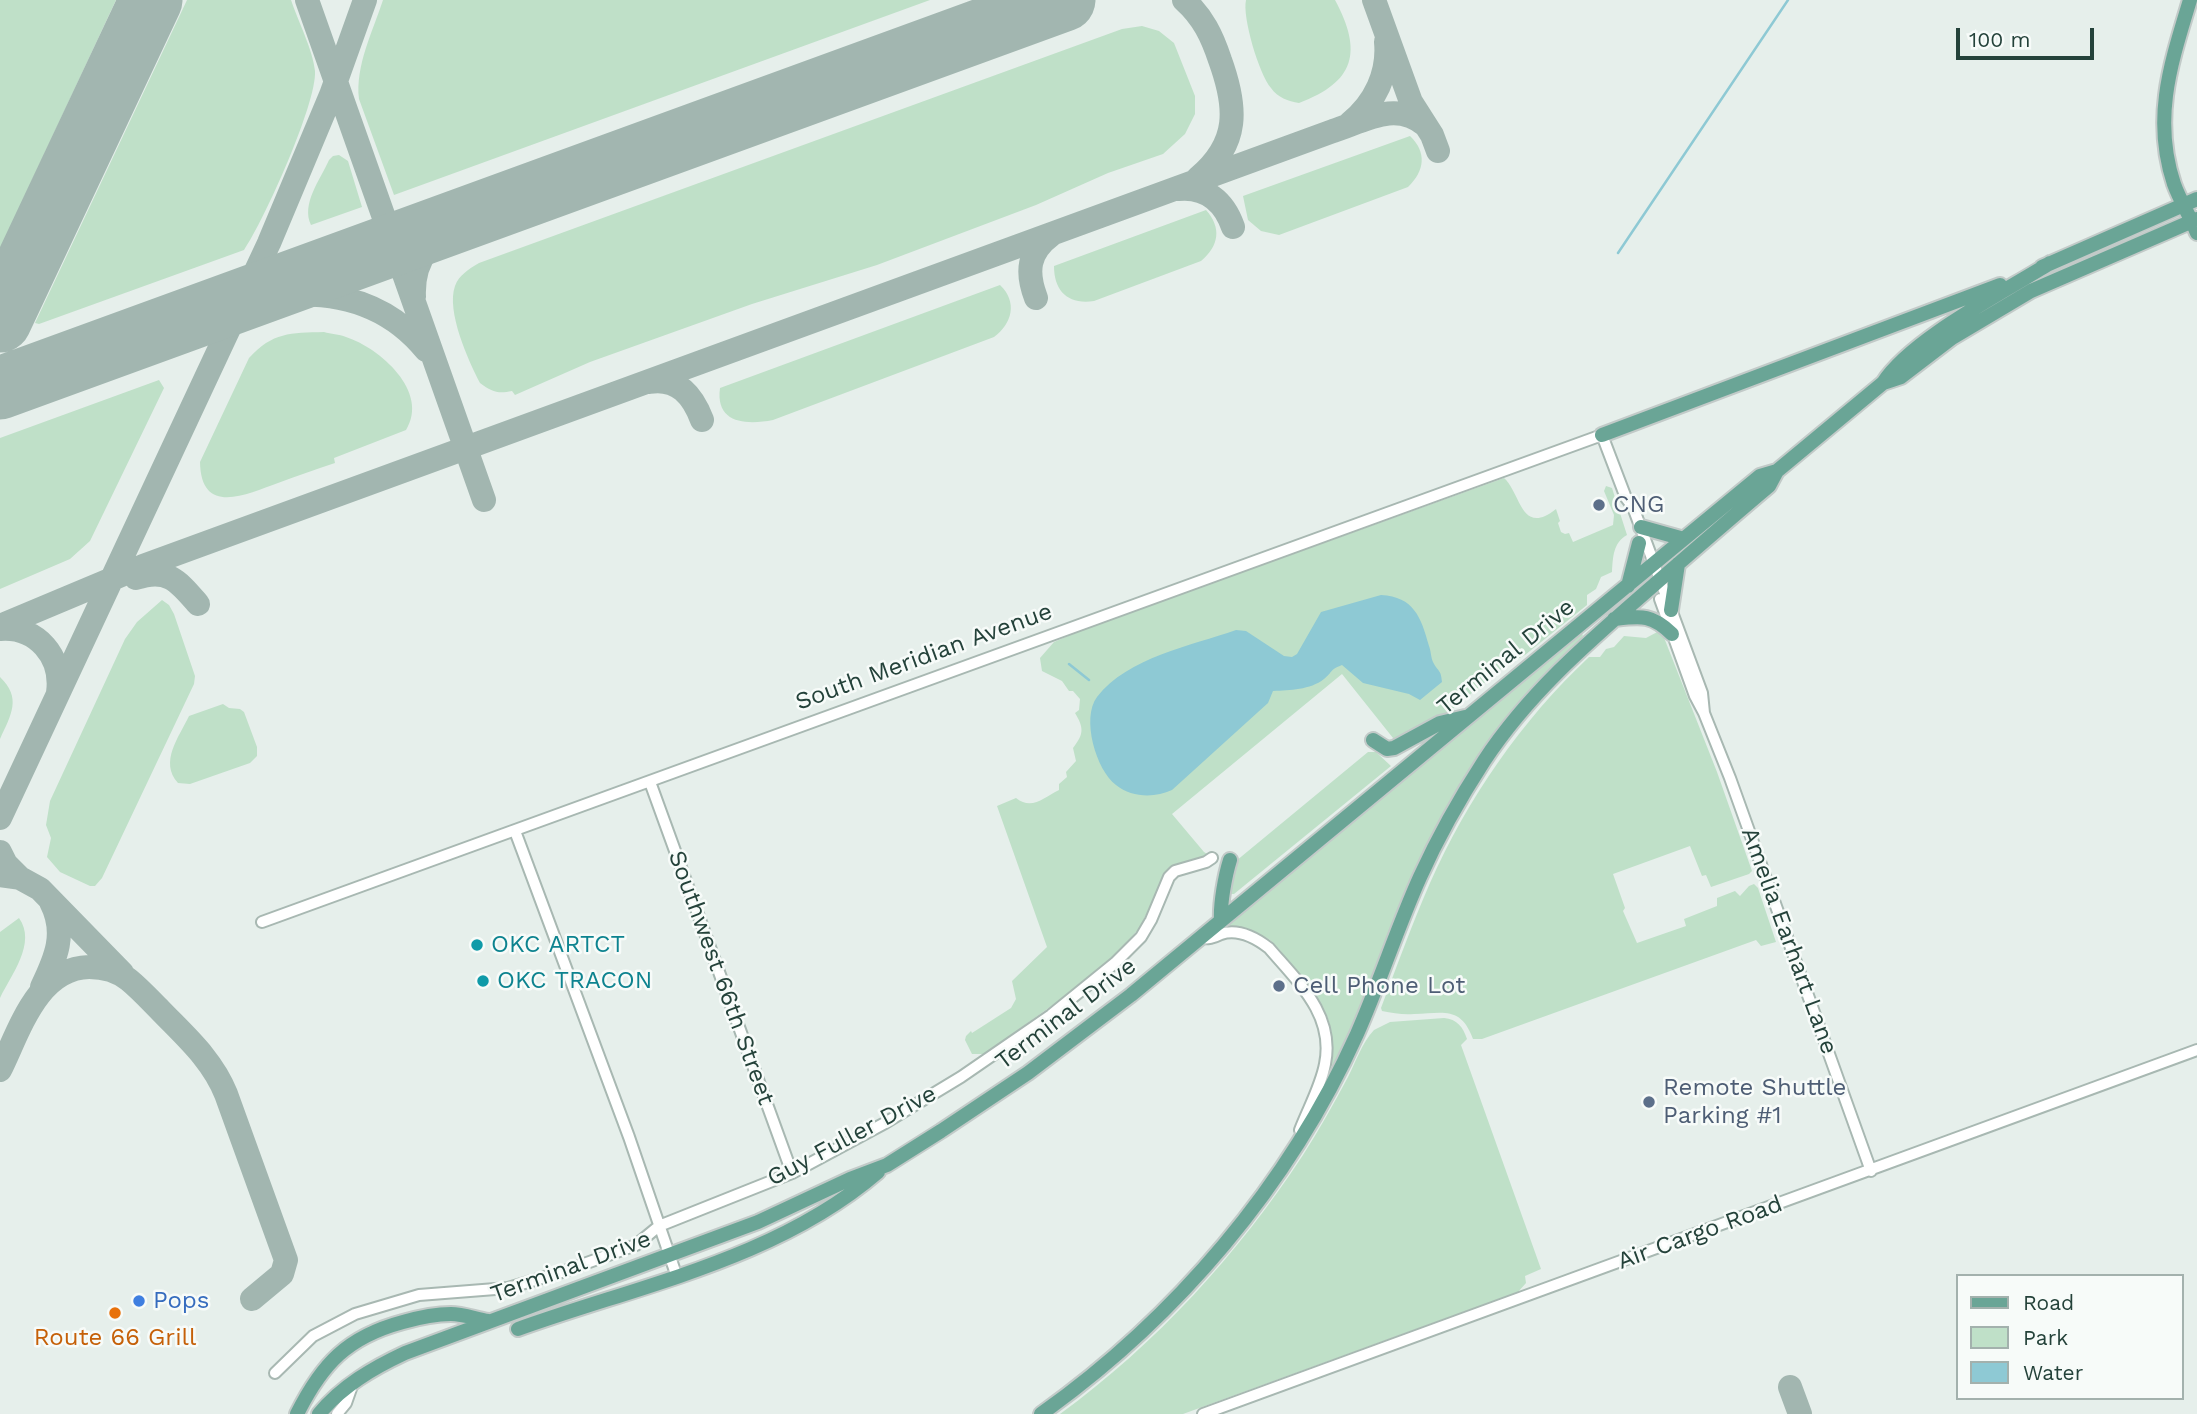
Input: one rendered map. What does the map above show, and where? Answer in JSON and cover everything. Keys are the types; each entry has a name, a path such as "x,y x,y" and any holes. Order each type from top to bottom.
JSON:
{"main road":[{"path":"2190,0 2174,52 2163,109 2163,132 2166,156 2182,205 2195,224"},
{"path":"1602,435 1966,299 2197,199"},
{"name":"Terminal Drive","path":"1883,383 1901,377 1952,338 2031,291 2195,224"},
{"name":"Terminal Drive","path":"1041,1414 1101,1367 1178,1295 1231,1238 1292,1152 1357,1034 1420,876 1467,789 1529,702 1614,619 1769,486 1777,471 1883,383 1894,367 1924,344 2050,264"},
{"name":"Terminal Drive","path":"297,1414 313,1384 327,1366 350,1343 368,1334 411,1320 452,1314 490,1321 758,1222 850,1179 887,1165 1036,1066 1101,1018 1760,476 1777,471"},
{"path":"1641,527 1684,540"},
{"path":"1628,586 1639,543"},
{"path":"1671,610 1678,564"},
{"path":"1614,619 1644,616 1672,634"},
{"path":"1373,740 1387,749 1394,748 1440,723 1470,716"},
{"path":"1221,920 1220,905 1230,860"},
{"path":"518,1329 581,1306 629,1294 731,1256 794,1227 857,1191 887,1165"},
{"path":"551,1299 557,1314"},
{"path":"318,1414 354,1382 383,1363 490,1321"}],"street":[{"name":"Amelia Earhart Lane","path":"1602,435 1626,498 1641,527 1651,567"},
{"name":"South Meridian Avenue","path":"262,922 1602,435"},
{"name":"Amelia Earhart Lane","path":"1626,498 1626,507 1639,543 1671,610 1702,693 1704,713"},
{"name":"Amelia Earhart Lane","path":"1657,582 1672,634 1730,778 1871,1171"},
{"name":"Southwest 66th Street","path":"650,782 792,1173"},
{"path":"515,831 629,1137 677,1277"},
{"name":"Guy Fuller Drive","path":"275,1373 313,1336 355,1314 419,1295 523,1284 636,1245 659,1226 792,1173 885,1123 961,1077 1051,1015 1130,950 1151,919 1169,877 1175,871 1212,858"},
{"path":"1199,938 1213,939 1232,933 1250,936 1269,948 1315,1003 1325,1027 1325,1066 1292,1152"},
{"name":"Air Cargo Road","path":"1203,1414 2197,1050"},
{"path":"337,1414 346,1403 354,1382"}],"green space":[{"path":"0,0 116,0 0,249"},
{"path":"187,0 291,0 315,71 308,108 276,189 244,250 39,324 35,323"},
{"path":"383,0 930,0 394,195 359,99 358,87 362,61"},
{"path":"1246,0 1335,0 1344,18 1351,50 1349,63 1342,75 1318,95 1299,103 1277,94 1266,81 1257,58 1249,32"},
{"path":"1142,26 1159,31 1174,43 1195,96 1195,114 1185,134 1163,154 1108,173 1036,205 877,265 752,304 590,362 515,395 512,391 495,392 480,383 460,335 453,308 455,286 459,279 479,263 1122,29"},
{"path":"1410,136 1419,148 1422,162 1418,175 1408,187 1279,235 1261,231 1248,220 1243,196"},
{"path":"339,155 348,161 362,207 311,225 308,209 313,192 329,160"},
{"path":"1206,210 1214,223 1216,237 1212,249 1201,261 1094,301 1077,301 1060,289 1054,266"},
{"path":"1000,285 1011,305 1009,319 994,337 773,420 743,422 728,415 723,409 720,388"},
{"path":"324,332 359,343 386,361 398,373 412,401 412,416 406,430 334,458 335,463 240,496 217,496 208,490 202,479 200,462 249,358 274,339 301,333"},
{"path":"159,380 164,388 90,541 70,559 0,589 0,438"},
{"path":"1504,478 1523,510 1529,515 1535,518 1544,516 1556,509 1561,532 1569,533 1573,542 1613,525 1614,515 1604,491 1606,486 1612,488 1627,535 1616,546 1612,572 1601,577 1596,589 1587,595 1587,605 1525,655 1506,665 1450,711 1397,743 1342,674 1172,814 1209,855 1167,871 1140,927 1121,950 1064,997 984,1054 972,1054 965,1040 966,1036 1011,1008 1016,999 1012,981 1047,947 997,806 1016,798 1022,802 1033,803 1059,790 1059,784 1067,777 1066,772 1076,761 1073,748 1082,731 1075,713 1079,710 1080,699 1073,691 1069,691 1062,681 1042,671 1040,658 1054,642"},
{"path":"162,600 174,614 195,676 194,684 102,878 95,886 90,886 60,872 47,857 51,838 46,825 50,801 125,639 137,622"},
{"path":"1661,630 1717,772 1752,871 1711,887 1706,875 1702,876 1690,846 1613,874 1625,908 1623,911 1637,943 1686,926 1684,919 1717,906 1717,898 1735,891 1740,896 1754,884 1758,888 1776,942 1761,946 1756,940 1482,1039 1473,1039 1463,1021 1450,1014 1382,1011 1430,883 1461,821 1498,762 1541,707 1589,657 1600,657 1624,636 1646,638"},
{"path":"1580,632 1583,635 1578,644 1490,743 1333,1067 1330,1065 1332,1034 1329,1021 1309,986 1270,940 1254,932 1231,928 1228,924"},
{"path":"0,677 11,692 13,700 11,714 0,739"},
{"path":"223,704 244,712 257,747 257,756 250,763 190,784 178,783 170,767 170,758 189,716"},
{"path":"1368,752 1376,752 1391,766 1234,894 1230,894 1236,861"},
{"path":"19,918 24,928 24,948 0,998 0,932"},
{"path":"1444,1018 1456,1022 1467,1039 1461,1045 1541,1269 1525,1276 1526,1283 1518,1292 1183,1414 1060,1414 1129,1358 1223,1262 1278,1192 1303,1155 1374,1030 1390,1022"}],"water":[{"path":"1381,595 1409,604 1423,626 1442,682 1420,700 1409,694 1363,683 1342,665 1313,685 1273,691 1268,703 1172,790 1151,795 1129,792 1116,785 1102,768 1093,743 1090,718 1092,706 1110,683 1125,672 1161,654 1236,630 1246,631 1284,656 1292,657 1297,654 1321,612"}],"waterway":[{"path":"1618,253 1788,0"},
{"path":"1069,664 1089,680"}],"taxiway":[{"path":"307,0 484,500"},
{"path":"0,818 269,243 331,95 365,0"},
{"path":"1184,0 1202,20 1214,43 1226,77 1232,109 1228,138 1222,151 1198,178"},
{"path":"1374,0 1411,102 1432,135 1438,151"},
{"path":"1350,123 1367,106 1383,76 1386,42"},
{"path":"0,626 143,566 1368,118 1391,113 1403,114 1425,125"},
{"path":"1178,189 1197,190 1213,197 1225,210 1233,227"},
{"path":"414,297 414,282 421,259 435,241 466,218"},
{"path":"1036,298 1031,280 1031,263 1038,248 1051,235"},
{"path":"220,308 276,296 331,296 357,302 382,313 405,329 426,350"},
{"path":"649,382 668,382 683,390 694,403 702,420"},
{"path":"136,578 157,574 165,576 178,583 198,604"},
{"path":"0,629 25,633 45,646 56,667 58,693"},
{"path":"0,852 6,864 20,878 0,875"},
{"path":"20,878 40,889 122,973"},
{"path":"42,987 58,945 58,924 51,902"},
{"path":"0,1070 32,1005 56,978 71,970 100,968 120,974 137,987 197,1049 226,1094 286,1260 282,1274 252,1299"},
{"path":"1790,1387 1800,1414"}],"runway":[{"path":"0,321 151,0"},
{"path":"0,388 1064,0"}],"place":[{"name":"CNG","path":"1599,505"},
{"name":"OKC ARTCT","path":"477,945"},
{"name":"OKC TRACON","path":"483,981"},
{"name":"Cell Phone Lot","path":"1279,986"},
{"name":"Remote Shuttle Parking #1","path":"1649,1102"},
{"name":"Pops","path":"139,1301"},
{"name":"Route 66 Grill","path":"115,1313"}]}
